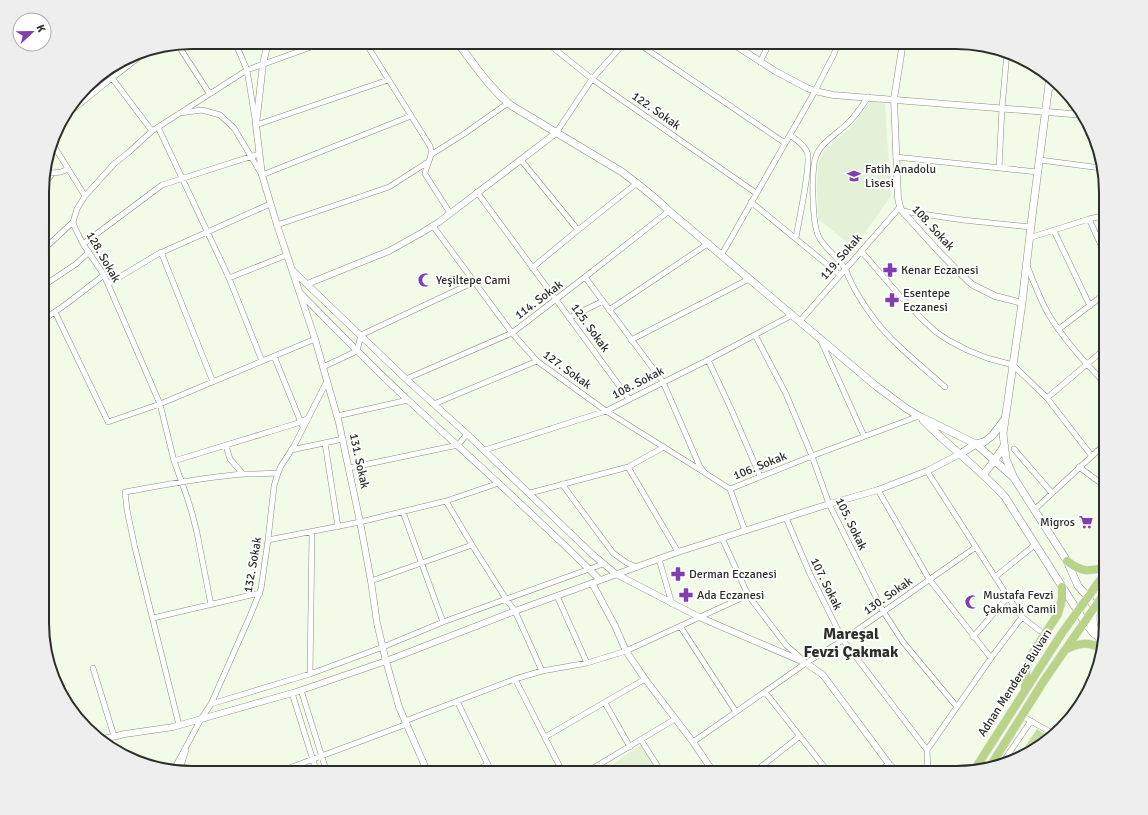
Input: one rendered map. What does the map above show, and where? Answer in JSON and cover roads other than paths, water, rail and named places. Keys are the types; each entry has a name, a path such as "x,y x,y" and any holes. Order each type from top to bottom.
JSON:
{"main road":[{"path":"462,49 484,78 508,103 522,113 622,172 652,194 749,279 876,386 919,416 976,444 1014,478"},
{"path":"1049,84 1022,303 1004,420 1004,446 1006,459 1014,478 1066,561 1078,586 1088,597 1094,607 1092,619 1098,638"},
{"path":"919,416 992,482 1005,496 1084,621 1098,640"},
{"path":"960,454 976,444 984,442 992,436 1004,420"},
{"path":"983,475 1004,446"},
{"path":"1066,561 1082,570 1099,569"},
{"name":"Adnan Menderes Bulvarı","path":"978,764 1062,633 1099,582"},
{"path":"1025,689 1026,671 1030,657 1058,614 1062,599 1062,587"},
{"name":"Adnan Menderes Bulvarı","path":"994,761 1064,651 1099,600"},
{"path":"1064,651 1078,644 1097,645"}],"street":[{"path":"181,49 209,93"},
{"path":"238,49 247,70 256,125 388,80"},
{"name":"131. Sokak","path":"266,49 263,64 256,125 262,176 276,225 315,339 343,439 371,581 377,623 386,661 399,707 425,766"},
{"path":"263,64 306,49"},
{"path":"369,49 430,146 432,154"},
{"name":"122. Sokak","path":"555,49 592,79 756,193"},
{"path":"307,284 389,251 423,232 450,213 556,133 592,79 619,49"},
{"path":"646,49 785,143"},
{"path":"740,49 775,71 815,91 833,95 1076,114"},
{"path":"760,62 766,49"},
{"path":"722,254 815,91 836,49"},
{"path":"894,99 902,49"},
{"path":"999,168 1006,59"},
{"path":"82,101 132,63"},
{"name":"128. Sokak","path":"210,605 197,534 187,496 174,461 160,404 104,275 83,244 73,222 77,209 85,196 114,164 152,131 247,70 263,64"},
{"path":"110,75 152,131"},
{"path":"1048,88 1052,87"},
{"path":"868,97 858,113 824,145 816,158 814,166 814,217 816,230 819,238 845,269 861,301 876,321 890,337 945,387"},
{"name":"108. Sokak","path":"894,99 898,198 901,209 959,273 973,285 995,296 1022,303"},
{"path":"450,213 425,174 425,169 432,154 464,134 508,103"},
{"path":"179,113 202,110 220,115 234,128 262,176 411,116"},
{"path":"158,127 229,278 262,361"},
{"path":"790,135 805,147 808,154 808,167 796,238"},
{"path":"56,149 85,196"},
{"path":"83,244 162,185 259,154"},
{"path":"896,157 1038,172"},
{"path":"520,160 578,230"},
{"path":"1040,160 1097,167"},
{"path":"276,225 386,188 429,161"},
{"path":"50,177 53,173 68,169"},
{"path":"532,268 637,184"},
{"name":"125. Sokak","path":"477,192 629,399"},
{"path":"751,202 840,275"},
{"path":"108,284 161,252 270,204"},
{"path":"901,209 963,220 1031,227"},
{"name":"119. Sokak","path":"800,321 861,251 901,209"},
{"name":"114. Sokak","path":"406,379 512,333 669,210"},
{"path":"1030,238 1099,217"},
{"path":"1089,219 1099,241"},
{"path":"49,244 73,222"},
{"name":"127. Sokak","path":"432,226 512,333 537,361 606,410 706,473"},
{"path":"1054,231 1090,306"},
{"path":"609,310 709,243"},
{"path":"861,251 900,296 936,332 967,350 986,358 1013,365 1047,398 1091,455"},
{"path":"49,282 76,264 89,252"},
{"path":"161,252 213,382"},
{"path":"229,278 287,255"},
{"path":"1026,264 1048,314 1059,330 1099,377"},
{"path":"292,270 406,379 468,434 616,574 699,617 806,663"},
{"path":"49,316 104,275"},
{"name":"106. Sokak","path":"585,277 663,382 700,467 706,473 730,488 919,416"},
{"path":"631,340 749,279"},
{"path":"361,335 474,282"},
{"path":"300,293 408,400 499,483 600,580"},
{"path":"1059,330 1099,299"},
{"path":"569,318 602,301"},
{"path":"55,312 108,422 160,404 315,339"},
{"name":"108. Sokak","path":"485,450 606,410 708,360 792,315"},
{"path":"357,351 361,335"},
{"name":"105. Sokak","path":"755,335 786,394 812,456 829,504 883,611 903,642 957,707"},
{"path":"819,338 864,436"},
{"path":"323,367 357,351"},
{"path":"1047,398 1099,354"},
{"path":"274,356 303,428"},
{"path":"708,360 760,476"},
{"path":"434,404 537,361"},
{"name":"132. Sokak","path":"176,765 193,733 211,704 260,594 274,486 278,473 327,381"},
{"path":"337,416 408,400"},
{"path":"174,461 301,422 308,418"},
{"path":"349,468 458,445 468,434"},
{"path":"291,450 343,439"},
{"path":"324,443 338,526"},
{"path":"226,446 230,459 244,474"},
{"path":"530,493 628,467 664,447"},
{"path":"1034,510 1099,448"},
{"path":"1014,450 1052,493"},
{"path":"107,738 179,725 292,693 386,661 515,611 678,552 878,490 927,471 960,454"},
{"path":"628,467 678,552"},
{"path":"1079,467 1099,482"},
{"path":"927,471 1022,617 1040,631"},
{"path":"179,725 127,510 125,492 181,482 244,474 278,473"},
{"path":"268,540 403,512 446,501 499,483"},
{"path":"562,484 613,554 626,563 637,567"},
{"path":"730,488 745,531"},
{"path":"878,490 929,579 991,658"},
{"path":"446,501 472,545 515,611 542,671"},
{"path":"403,512 443,622"},
{"name":"107. Sokak","path":"786,518 810,574 842,640 927,750"},
{"path":"310,674 312,532"},
{"path":"722,538 748,595 786,645 806,663 823,675 889,764 886,766"},
{"path":"995,577 1036,544"},
{"path":"371,581 472,545"},
{"name":"130. Sokak","path":"693,742 976,546"},
{"path":"659,559 672,604"},
{"path":"211,704 310,674 383,647 443,622 604,564"},
{"path":"592,583 626,650 644,678 693,742 709,766"},
{"path":"153,618 260,594"},
{"path":"293,766 515,679 542,671 587,663 626,650 748,595"},
{"path":"557,596 587,663"},
{"path":"973,637 1008,597"},
{"path":"928,766 927,750 991,658 1022,617"},
{"path":"680,626 736,712"},
{"path":"93,668 114,736"},
{"path":"545,737 605,703 644,678"},
{"path":"515,679 560,766"},
{"path":"301,690 325,766"},
{"path":"765,692 824,766"},
{"path":"292,693 315,766"},
{"path":"457,701 488,764 484,766"},
{"path":"605,703 630,747"},
{"path":"1022,716 1049,731"},
{"path":"597,766 675,719"},
{"path":"1007,756 1031,721"},
{"path":"181,766 193,733"},
{"path":"762,766 800,736"},
{"path":"640,740 657,766"}],"place":[{"name":"Fatih Anadolu Lisesi","path":"854,176"},
{"name":"Kenar Eczanesi","path":"890,270"},
{"name":"Yeşiltepe Cami","path":"425,280"},
{"name":"Esentepe Eczanesi","path":"892,300"},
{"name":"Migros","path":"1086,522"},
{"name":"Derman Eczanesi","path":"678,574"},
{"name":"Ada Eczanesi","path":"686,595"},
{"name":"Mustafa Fevzi Çakmak Camii","path":"972,602"}],"district":[{"name":"Mareşal Fevzi Çakmak","path":"851,643"}]}
